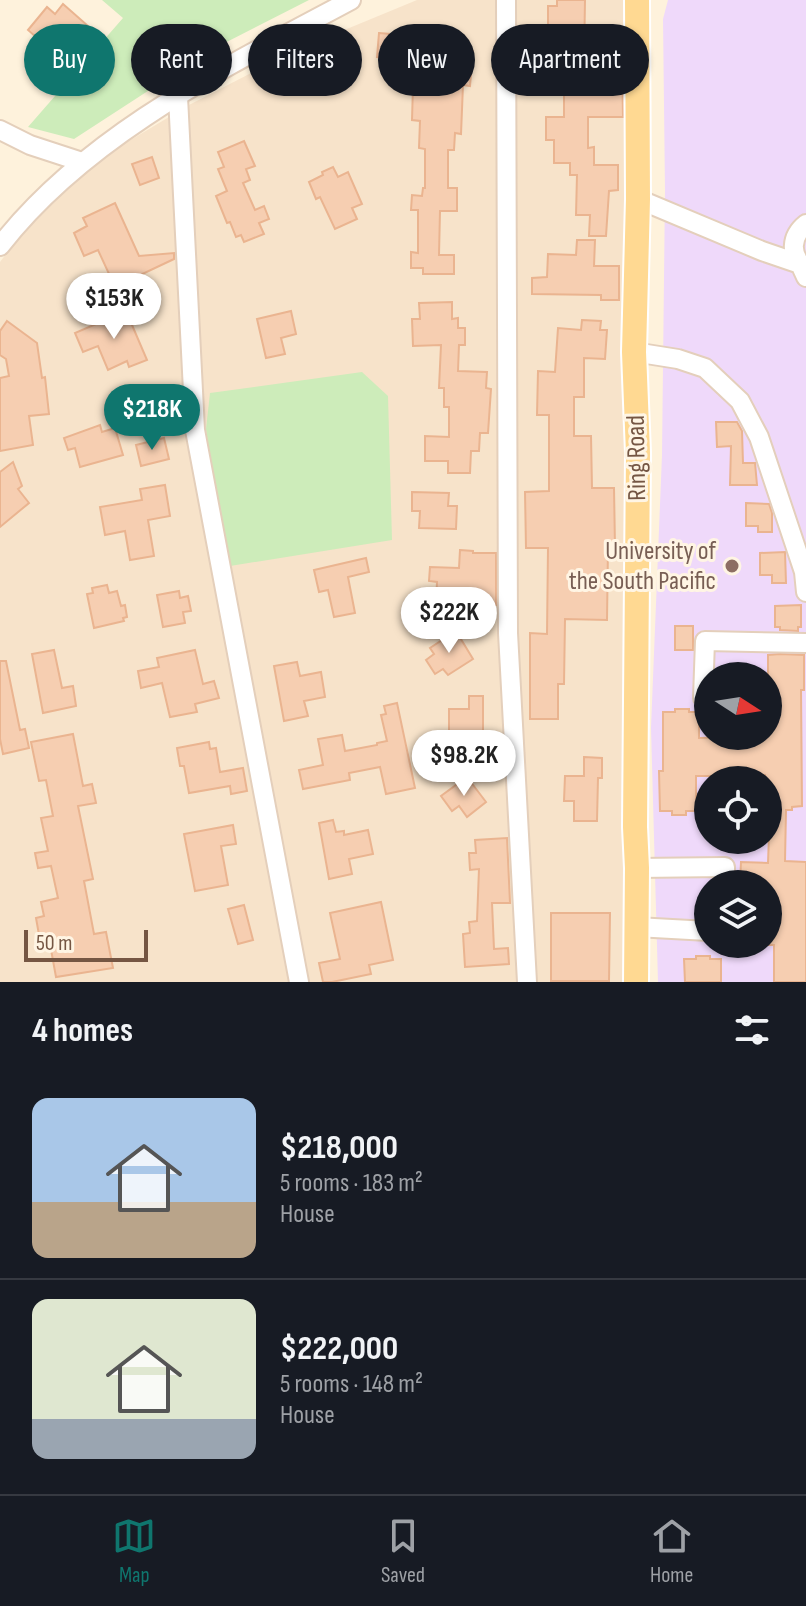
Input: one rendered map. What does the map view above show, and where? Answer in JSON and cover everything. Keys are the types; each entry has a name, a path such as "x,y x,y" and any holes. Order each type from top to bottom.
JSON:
{"main road":[{"name":"Ring Road","path":"636,982 638,453 634,352 638,199 636,29 640,0"}],"street":[{"path":"0,246 37,204 82,162 139,121 351,0"},
{"path":"506,0 508,633 527,982"},
{"path":"178,97 195,430 299,982"},
{"path":"0,130 30,145 82,162"},
{"path":"638,199 804,270"},
{"path":"804,270 794,255 793,244 796,234 806,224"},
{"path":"634,352 678,359 705,368 740,401 759,437 804,572 806,592"},
{"path":"704,662 705,641 806,643"},
{"path":"637,868 725,867 725,870"},
{"path":"636,927 694,930"}],"shaded area":[{"path":"417,0 624,0 625,24 491,24 491,96 626,96 636,982 0,982 0,262 25,229 64,189 124,144 189,105 207,96 232,96 232,83 248,75 248,96 362,96 362,24 359,24"},
{"name":"University of the South Pacific","path":"668,0 806,0 806,982 658,982 651,728 662,455 663,19"}],"green space":[{"path":"102,0 309,0 262,24 248,24 248,31 232,39 232,24 131,24 131,96 140,96 74,139 28,127 55,96 115,96 115,27 123,18"},
{"path":"362,372 388,396 392,540 224,567 206,429 210,393"}],"building":[{"path":"557,0 585,0 585,24 548,24 548,6 557,6"},
{"path":"63,4 86,24 33,24 47,7 55,14"},
{"path":"413,96 463,96 461,134 455,133 454,150 448,150 448,188 457,188 457,211 440,211 439,255 454,255 454,274 423,274 423,268 411,268 411,252 418,253 418,210 411,210 412,195 422,196 425,188 425,149 419,148 420,121 412,120"},
{"path":"564,96 623,96 623,117 588,117 588,148 594,147 594,165 618,165 618,190 609,191 606,236 589,236 590,215 576,215 577,175 570,175 570,163 554,163 554,140 546,140 546,117 564,117"},
{"path":"244,141 255,166 246,169 250,180 243,183 255,210 264,206 269,219 259,223 264,234 244,242 241,235 236,237 230,222 227,223 216,196 227,191 218,169 224,167 218,152"},
{"path":"152,157 159,178 140,185 132,164"},
{"path":"333,167 338,177 348,172 362,204 352,208 357,219 335,229 309,182"},
{"path":"115,203 139,256 174,253 174,259 115,287 98,250 84,256 74,233 87,226 83,218"},
{"path":"577,240 595,240 594,266 619,266 619,300 601,300 601,295 532,294 532,278 547,277 548,254 576,255"},
{"path":"452,302 452,319 458,318 458,328 465,328 465,345 459,345 458,371 487,372 486,388 491,389 488,433 480,433 479,451 471,451 470,473 448,473 448,461 425,461 425,436 449,437 449,407 444,407 444,388 439,388 441,345 413,346 412,319 420,319 419,303"},
{"path":"126,311 147,360 129,367 127,361 108,370 98,346 83,352 75,333"},
{"path":"291,311 296,334 281,338 285,354 266,358 257,319"},
{"path":"582,320 601,321 600,330 607,330 605,359 584,358 584,397 574,397 574,436 591,436 592,488 614,488 615,547 608,547 607,620 565,619 564,684 558,684 558,719 530,719 530,633 547,634 548,548 526,548 525,492 549,491 549,415 537,415 538,371 555,372 558,328 581,330"},
{"path":"7,321 37,343 49,414 29,416 33,445 0,451 0,378 9,376 6,359 0,355 0,331"},
{"path":"716,422 737,422 742,431 743,463 755,463 757,485 730,485 731,446 717,447"},
{"path":"100,425 102,432 115,428 123,455 80,467 75,448 68,450 64,438"},
{"path":"164,438 169,459 141,466 136,445"},
{"path":"13,462 22,486 18,489 29,503 0,527 0,472"},
{"path":"165,485 170,516 148,520 154,556 130,560 125,531 105,535 100,507 142,500 140,489"},
{"path":"412,492 449,493 448,506 457,506 456,529 419,528 420,511 412,511"},
{"path":"746,503 769,504 772,532 758,532 758,526 746,526"},
{"path":"460,550 496,553 496,605 436,603 437,582 429,581 430,567 459,568"},
{"path":"785,552 786,583 772,583 772,575 760,575 760,553"},
{"path":"366,558 369,572 348,577 355,613 334,617 328,590 319,592 314,570"},
{"path":"107,585 109,593 117,591 121,606 125,605 127,617 123,618 124,621 94,628 87,594 93,593 92,588"},
{"path":"179,591 180,598 188,596 191,611 183,612 185,623 163,627 157,595"},
{"path":"801,605 801,627 798,631 775,627 775,606"},
{"path":"675,626 693,626 693,650 675,650"},
{"path":"456,631 473,659 448,675 443,669 435,674 426,660 434,654 430,648"},
{"path":"54,650 62,688 73,686 76,706 43,713 32,654"},
{"path":"195,650 203,684 214,681 219,698 195,704 197,712 170,717 162,683 141,688 138,671 159,667 157,658"},
{"path":"768,655 804,655 804,690 801,690 802,806 786,810 785,861 806,862 806,982 774,982 774,958 782,958 782,870 741,870 741,862 768,863 768,854 782,854 782,766 694,766 694,811 686,811 686,815 672,815 672,811 660,811 663,712 689,709 689,712 694,712 694,750 782,750 782,662 768,662"},
{"path":"0,661 6,661 20,730 25,729 29,748 3,754 0,739"},
{"path":"297,662 300,676 321,672 325,697 304,701 308,716 284,721 274,666"},
{"path":"469,696 483,696 483,749 457,749 457,731 449,731 449,709 469,709"},
{"path":"397,703 415,788 386,794 380,767 349,773 350,780 303,789 299,770 323,765 318,739 342,735 345,751 387,741 381,715 386,714 384,706"},
{"path":"73,734 83,786 92,784 96,803 78,806 93,879 84,881 94,934 106,932 113,968 56,977 50,944 41,946 36,918 44,916 41,902 58,898 51,866 38,868 35,853 48,851 41,818 53,816 46,780 39,781 31,742"},
{"path":"209,742 210,749 216,748 220,772 243,768 247,791 231,794 230,786 189,793 177,748"},
{"path":"584,757 602,758 602,778 598,778 597,821 574,821 574,801 564,801 565,776 584,776"},
{"path":"467,777 486,802 467,817 459,806 452,811 441,796"},
{"path":"333,820 336,832 344,831 344,835 368,830 373,854 349,859 352,874 329,879 319,823"},
{"path":"233,825 236,844 221,846 228,885 195,891 184,834"},
{"path":"507,838 510,903 492,903 494,949 508,948 509,964 465,967 463,934 470,933 469,922 477,921 479,869 470,870 469,853 476,853 475,840"},
{"path":"381,902 393,960 369,965 371,974 323,982 319,963 340,959 330,913"},
{"path":"244,905 253,940 238,944 228,909"},
{"path":"551,913 610,913 609,981 551,981"},
{"path":"684,959 721,959 721,982 685,982"}],"place":[{"name":"University of the South Pacific","path":"732,566"}]}
